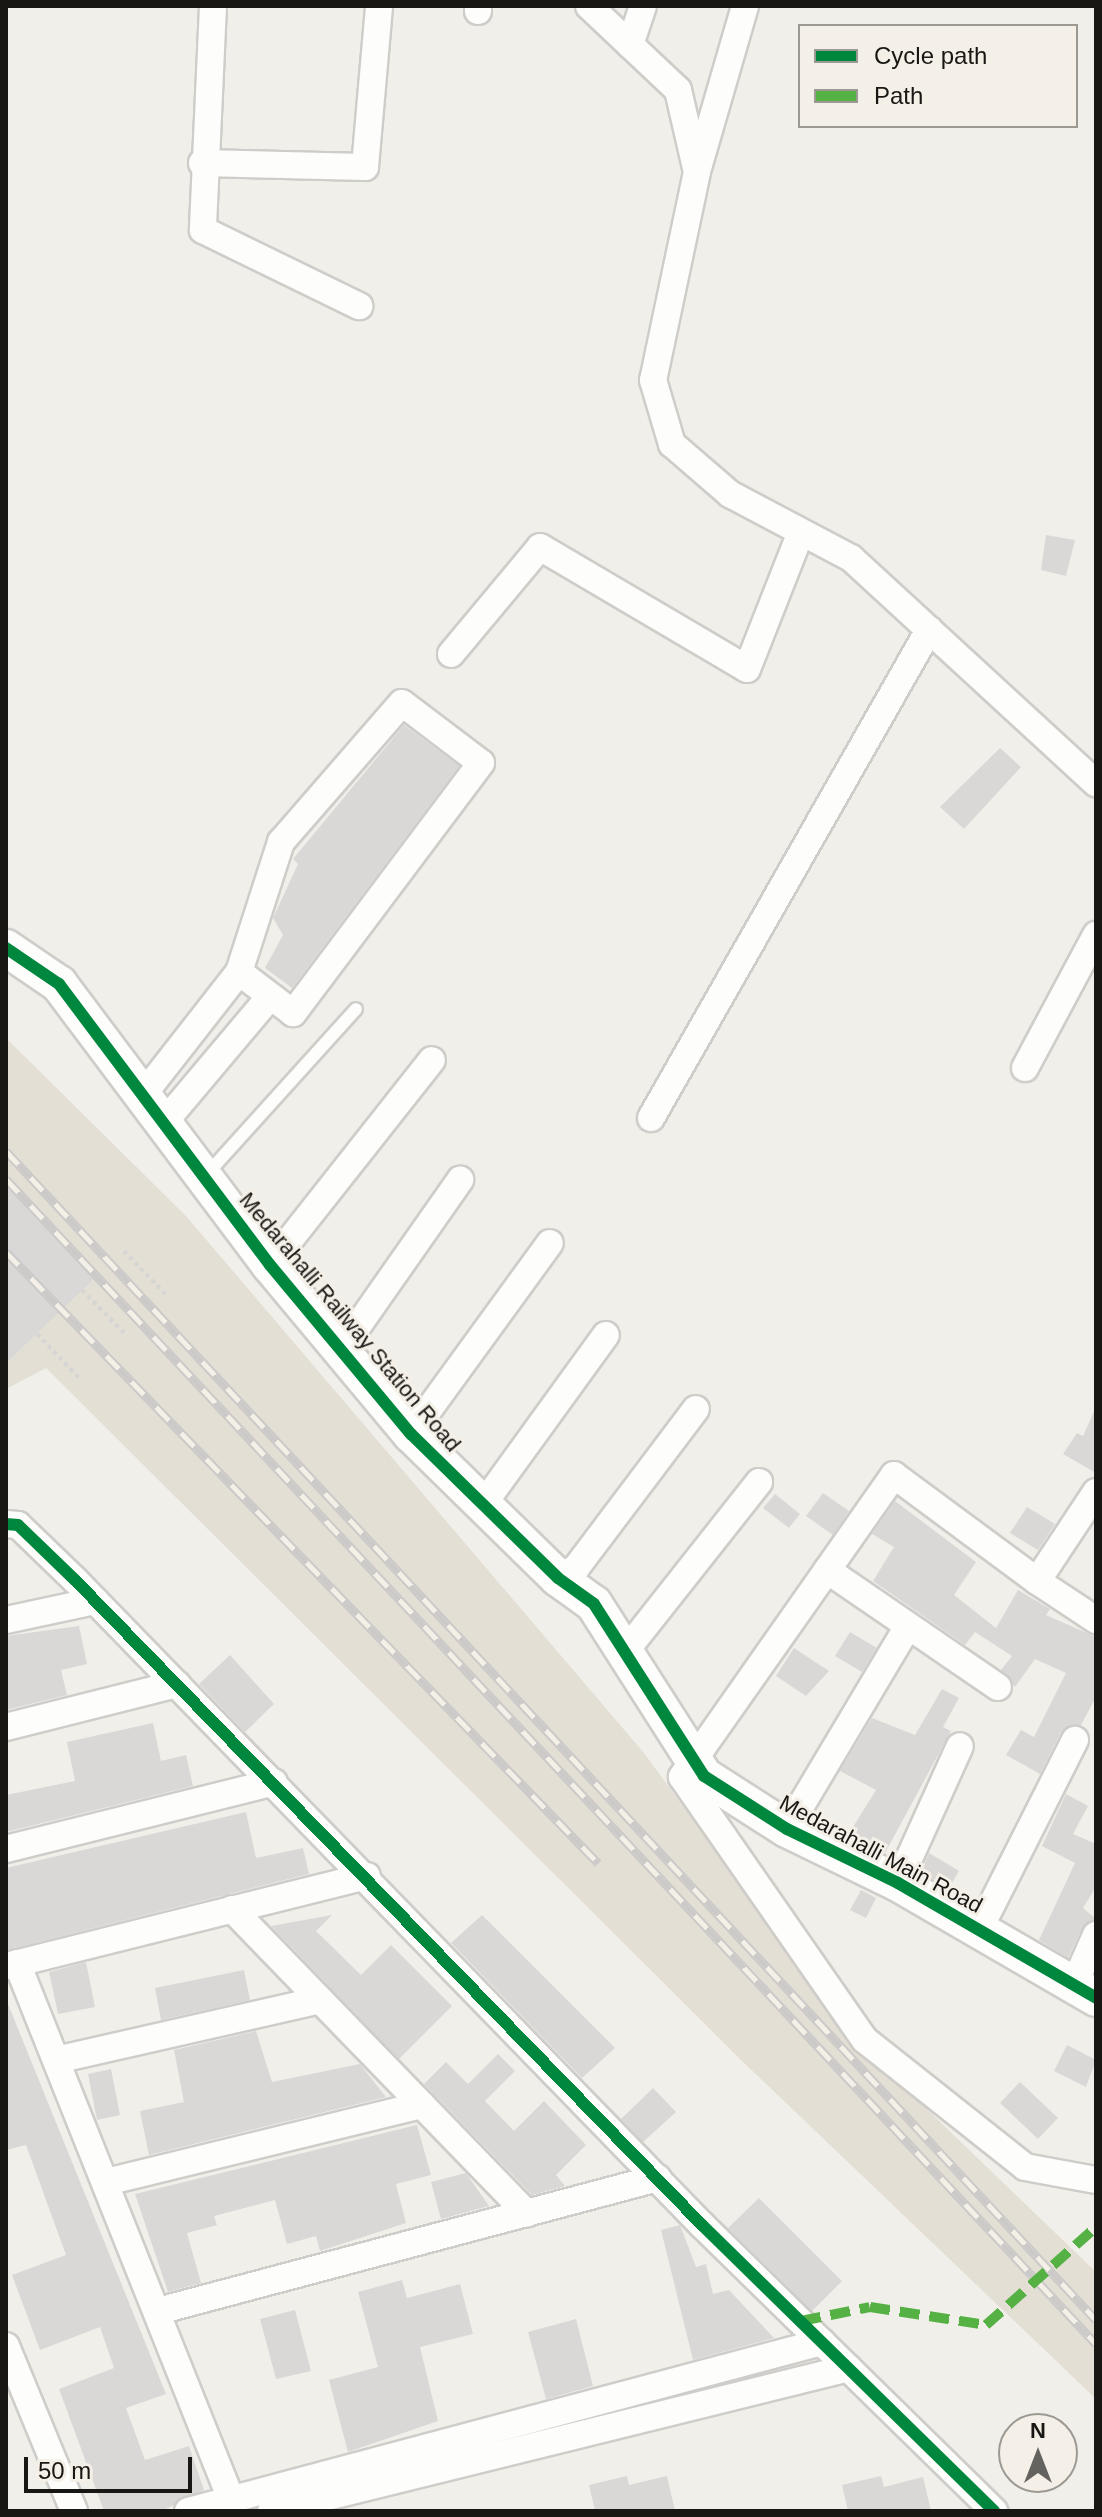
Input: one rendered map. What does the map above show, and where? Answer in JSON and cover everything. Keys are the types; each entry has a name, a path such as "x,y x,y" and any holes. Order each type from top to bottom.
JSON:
{"street":[{"path":"213,6 202,163 203,230 359,306"},
{"path":"202,163 365,167 379,6"},
{"path":"589,6 678,90 697,172"},
{"path":"630,45 643,6"},
{"path":"745,6 697,172 653,380 672,444 730,494 851,558 1096,783"},
{"path":"451,654 540,547 747,669 801,532"},
{"path":"651,1118 929,630"},
{"path":"156,1105 239,972 281,842 402,703 481,763 293,1013 269,998 239,972"},
{"path":"1025,1068 1096,935"},
{"name":"Medarahalli Railway Station Road","path":"6,948 59,984 156,1105 270,1265 411,1434 558,1578 594,1604 692,1763"},
{"path":"156,1105 269,998"},
{"path":"270,1265 432,1060"},
{"path":"341,1350 460,1180"},
{"path":"411,1434 550,1243"},
{"path":"482,1506 606,1335"},
{"path":"558,1578 576,1568 696,1409"},
{"path":"1096,1620 1037,1581 894,1475 692,1763 685,1788 865,2040 1025,2167 1096,2180"},
{"path":"624,1653 759,1482"},
{"path":"1037,1581 1094,1497"},
{"path":"6,1524 18,1525 95,1601 367,1876 658,2178 994,2511"},
{"path":"827,1570 998,1687"},
{"path":"6,1620 95,1601"},
{"path":"787,1829 908,1626"},
{"path":"6,1727 177,1684"},
{"path":"979,1930 1075,1740"},
{"path":"898,1883 960,1746"},
{"name":"Medarahalli Main Road","path":"692,1763 787,1829 898,1883 1084,1993"},
{"path":"6,1849 274,1782"},
{"path":"231,2499 106,2182 12,1964 367,1876"},
{"path":"232,1909 527,2213"},
{"path":"1084,1993 1096,1935"},
{"path":"56,2060 320,2000"},
{"path":"106,2182 422,2105"},
{"path":"158,2311 658,2178"},
{"path":"188,2511 822,2342"},
{"path":"6,2346 74,2511"},
{"path":"271,2511 849,2368"}],"lane":[{"path":"205,1177 356,1009"}],"path":[{"path":"124,1251 168,1297"},
{"path":"82,1290 126,1335"},
{"path":"37,1334 79,1378"}],"shaded area":[{"path":"6,1038 186,1216 644,1753 854,2039 1096,2272 1096,2399 742,2061 46,1368 6,1389"}],"building":[{"path":"1046,535 1075,540 1066,576 1041,570"},
{"path":"404,725 459,766 292,988 265,968 283,935 273,918 298,864 293,859"},
{"path":"1000,748 1021,767 964,829 940,807"},
{"path":"6,1183 95,1278 6,1363"},
{"path":"1096,1407 1096,1473 1063,1454 1077,1433 1083,1436"},
{"path":"823,1493 849,1511 833,1535 806,1516"},
{"path":"775,1494 800,1514 789,1528 763,1508"},
{"path":"895,1501 976,1562 954,1595 996,1628 1018,1590 1050,1609 1046,1615 1096,1637 1096,1697 1081,1725 1061,1732 1040,1774 1006,1755 1021,1730 1034,1737 1066,1673 1035,1659 1015,1687 1001,1670 1012,1656 975,1632 965,1645 873,1581 894,1547 872,1534"},
{"path":"1027,1507 1055,1524 1038,1550 1010,1533"},
{"path":"79,1626 87,1664 61,1670 67,1695 6,1710 6,1636"},
{"path":"850,1632 877,1648 862,1672 835,1656"},
{"path":"794,1648 829,1671 806,1696 776,1676"},
{"path":"230,1655 274,1704 245,1732 199,1684"},
{"path":"942,1689 959,1698 943,1727 951,1731 885,1853 848,1835 876,1790 840,1771 872,1718 915,1735"},
{"path":"153,1723 161,1761 186,1755 193,1786 6,1832 6,1795 75,1781 67,1742"},
{"path":"1066,1794 1088,1806 1073,1834 1096,1844 1096,1887 1083,1908 1096,1919 1082,1928 1068,1958 1039,1940 1075,1863 1042,1846"},
{"path":"246,1812 256,1858 303,1848 309,1874 6,1950 6,1868"},
{"path":"929,1853 959,1871 949,1888 921,1872"},
{"path":"861,1890 876,1898 866,1918 850,1910"},
{"path":"332,1915 316,1931 361,1975 391,1945 452,2006 399,2059 271,1926"},
{"path":"482,1915 615,2048 582,2078 451,1943"},
{"path":"86,1962 95,2007 58,2014 49,1972"},
{"path":"244,1970 250,2000 161,2020 155,1988"},
{"path":"6,1999 166,2394 126,2408 145,2460 189,2446 204,2490 162,2511 104,2511 59,2389 114,2368 100,2327 40,2350 12,2275 66,2255 26,2145 6,2150"},
{"path":"256,2031 272,2082 360,2064 386,2097 149,2155 140,2111 184,2102 174,2050"},
{"path":"1067,2045 1096,2060 1086,2087 1054,2071"},
{"path":"498,2054 515,2071 485,2101 514,2131 544,2101 586,2145 556,2175 565,2186 532,2195 424,2084 446,2062 468,2084"},
{"path":"111,2069 120,2115 97,2120 88,2074"},
{"path":"1020,2082 1058,2118 1038,2139 1000,2103"},
{"path":"653,2088 676,2112 643,2142 621,2119"},
{"path":"417,2125 431,2175 396,2184 406,2223 320,2251 316,2236 287,2244 275,2200 214,2216 217,2225 187,2233 201,2283 168,2292 135,2194"},
{"path":"466,2173 489,2206 441,2219 431,2182"},
{"path":"759,2198 842,2281 812,2311 728,2228"},
{"path":"680,2225 696,2267 706,2264 713,2294 729,2290 774,2338 693,2360 661,2230"},
{"path":"402,2280 407,2298 460,2284 473,2334 420,2347 438,2421 348,2452 329,2380 378,2367 358,2292"},
{"path":"295,2310 311,2371 276,2379 260,2319"},
{"path":"576,2319 593,2386 546,2399 528,2332"},
{"path":"627,2476 629,2485 667,2476 675,2511 595,2511 589,2485"},
{"path":"881,2476 884,2487 923,2477 931,2511 848,2511 842,2485"}],"railway":[{"path":"6,1151 1096,2320"},
{"path":"6,1179 1096,2344"},
{"path":"6,1252 598,1863"}],"marked path":[{"path":"801,2321 870,2307 986,2325 1096,2227"}],"cycle path":[{"path":"6,948 59,984 270,1265 411,1434 558,1578 594,1604 704,1776 787,1829 898,1883 1096,1998"},
{"path":"6,1524 18,1525 75,1580 702,2225 994,2511"}]}
